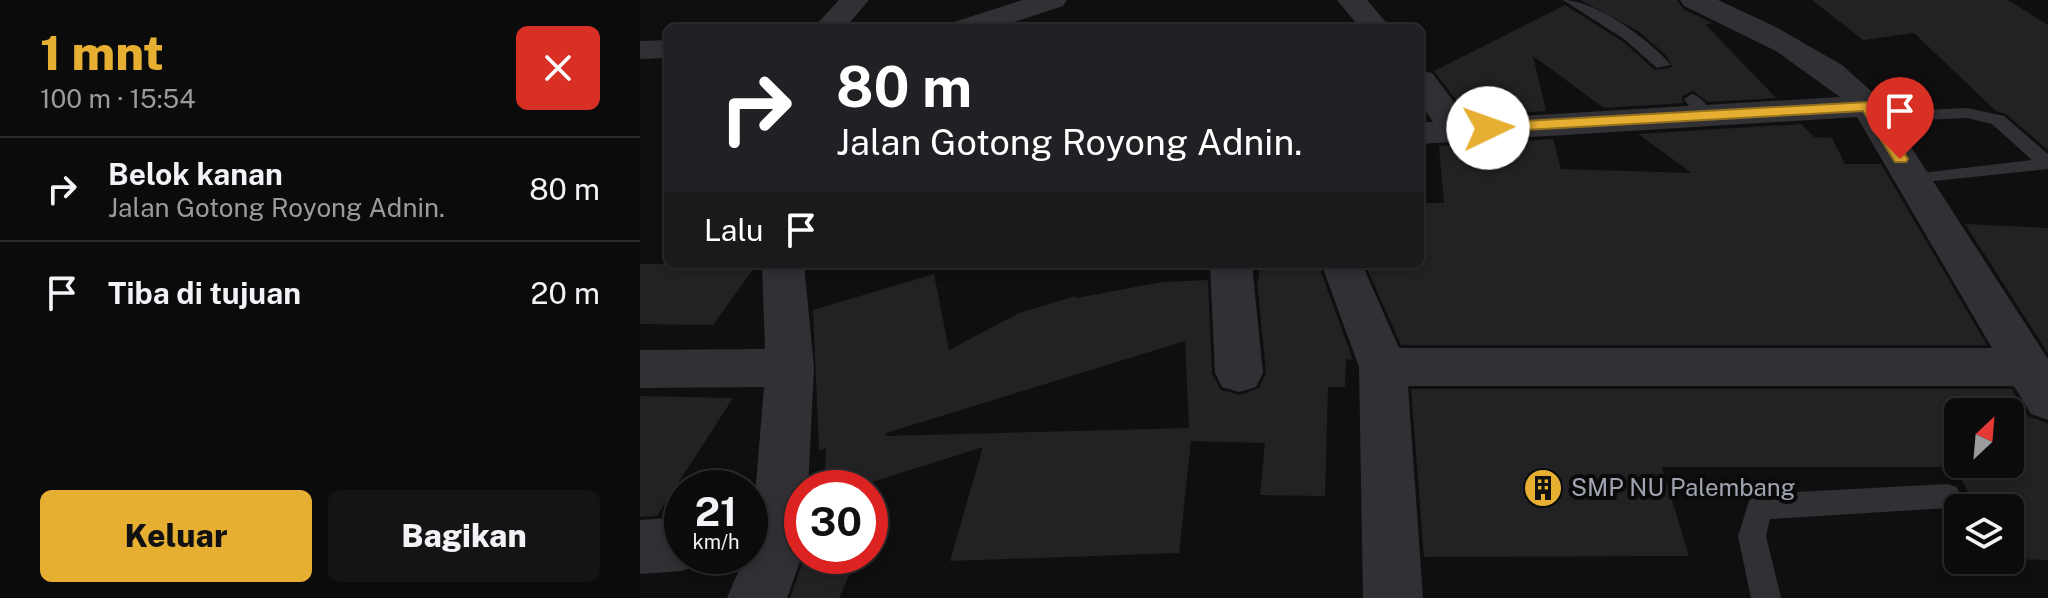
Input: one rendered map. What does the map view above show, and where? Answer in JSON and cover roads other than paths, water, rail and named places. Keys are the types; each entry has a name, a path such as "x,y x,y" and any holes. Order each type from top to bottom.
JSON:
{"street":[{"path":"830,24 855,0"},
{"path":"978,24 1053,0"},
{"path":"1351,0 1372,24"},
{"path":"1694,0 1811,60 1850,87 1871,111 2038,383"},
{"path":"640,50 664,49"},
{"path":"1424,91 1438,131 1698,107 1871,111"},
{"path":"768,513 790,368 783,268"},
{"path":"1231,268 1239,373"},
{"path":"1345,271 1383,367 1393,598"},
{"path":"1383,367 2038,383"},
{"path":"640,369 790,368"},
{"path":"640,547 664,545"},
{"path":"768,551 772,563 768,572"},
{"path":"757,598 767,574"}],"lane":[{"path":"1570,0 1629,36 1663,65"},
{"path":"1871,111 1967,113 1998,120 2042,159 2041,165 1913,180"},
{"path":"1766,598 1752,536 1760,507 1944,496"}],"place":[{"name":"SMP NU Palembang","path":"1543,488"}]}
